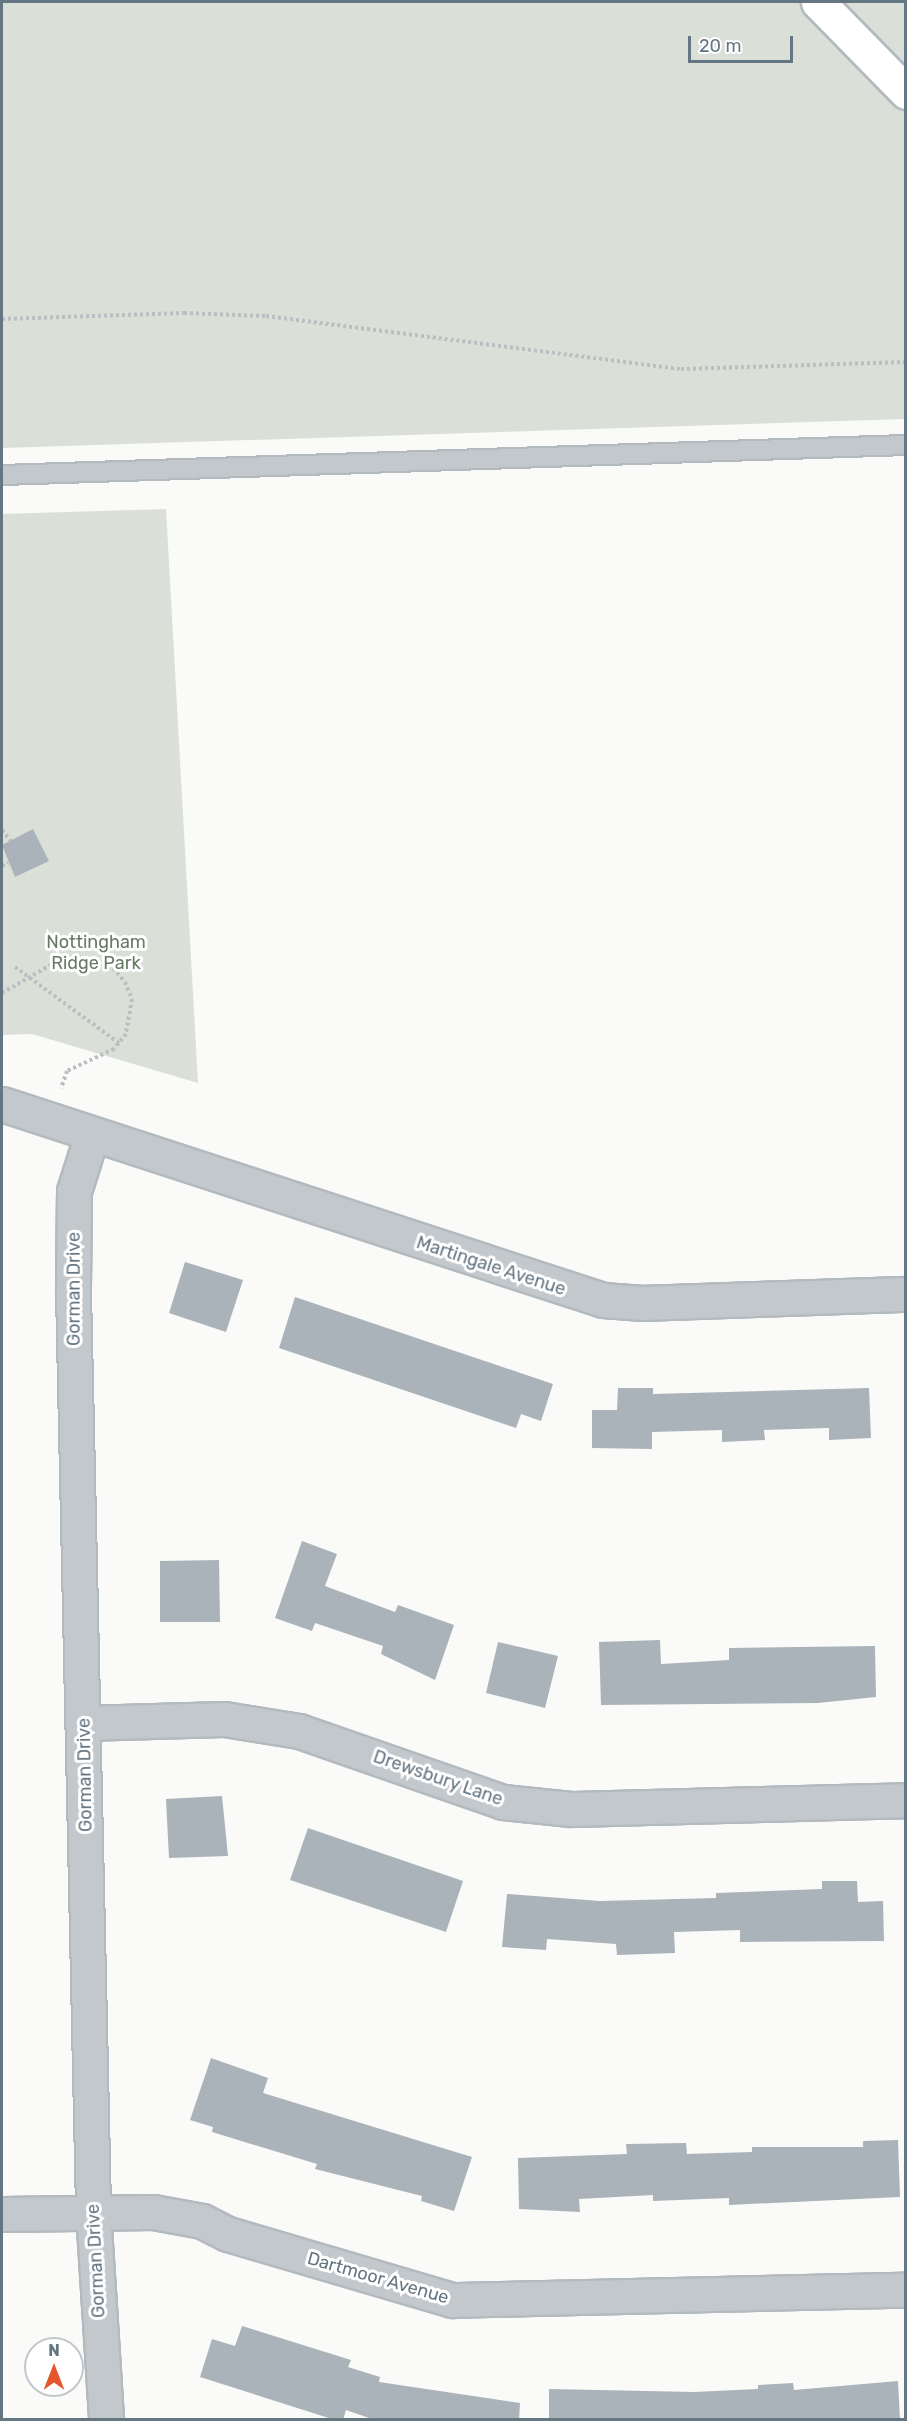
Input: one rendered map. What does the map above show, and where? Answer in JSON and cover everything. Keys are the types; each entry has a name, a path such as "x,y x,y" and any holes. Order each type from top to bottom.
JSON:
{"street":[{"path":"818,2 906,92"},
{"name":"Martingale Avenue","path":"2,1104 603,1300 643,1304 906,1294"},
{"name":"Gorman Drive","path":"92,1134 74,1191 73,1291 93,2211 106,2420"},
{"name":"Drewsbury Lane","path":"84,1723 224,1719 299,1731 503,1802 571,1809 906,1800"},
{"name":"Dartmoor Avenue","path":"2,2214 153,2212 202,2221 228,2234 452,2300 906,2290"}],"lane":[{"path":"2,475 906,445"}],"path":[{"path":"2,319 184,312 266,316 681,369 906,362"},
{"path":"2,830 11,840"},
{"path":"2,866 8,863"},
{"path":"2,993 28,981 61,959 79,957 113,968 132,999 132,1017 119,1043 99,1059 67,1071 49,1119"},
{"path":"15,967 28,981 119,1043"}],"green space":[{"path":"2,2 905,2 905,419 2,448"},
{"name":"Nottingham Ridge Park","path":"166,509 198,1083 32,1034 2,1035 2,514"}],"building":[{"path":"33,829 49,861 15,877 2,845"},
{"path":"185,1262 243,1280 226,1332 169,1313"},
{"path":"295,1297 553,1384 541,1421 521,1414 516,1428 279,1348"},
{"path":"618,1388 653,1388 653,1394 869,1388 871,1438 829,1440 829,1428 764,1430 765,1440 722,1442 722,1430 652,1432 652,1449 592,1448 592,1410 617,1410"},
{"path":"302,1541 337,1554 325,1586 395,1612 398,1605 454,1625 435,1680 381,1654 383,1646 315,1623 312,1631 275,1618"},
{"path":"219,1560 220,1622 160,1622 160,1561"},
{"path":"660,1640 661,1664 729,1660 729,1648 875,1646 876,1697 818,1703 601,1705 599,1642"},
{"path":"498,1642 558,1656 545,1708 486,1693"},
{"path":"222,1796 228,1856 169,1858 166,1799"},
{"path":"308,1828 463,1881 446,1932 290,1880"},
{"path":"822,1881 857,1881 858,1902 883,1901 884,1941 740,1942 740,1930 674,1932 675,1953 617,1955 616,1944 547,1939 546,1950 502,1947 507,1894 600,1901 716,1898 716,1893 822,1889"},
{"path":"211,2058 268,2078 263,2093 472,2157 454,2211 421,2201 422,2196 315,2169 317,2164 212,2132 213,2127 190,2120"},
{"path":"898,2140 900,2197 729,2205 729,2198 653,2201 653,2195 579,2199 580,2212 519,2209 518,2158 627,2154 626,2144 686,2143 687,2154 752,2152 752,2147 863,2147 863,2141"},
{"path":"242,2326 351,2360 348,2367 380,2377 379,2382 520,2403 519,2420 375,2420 346,2410 343,2420 335,2420 200,2377 212,2339 235,2346"},
{"path":"898,2381 900,2420 549,2420 549,2389 694,2392 758,2389 758,2385 793,2383 794,2390"}]}
